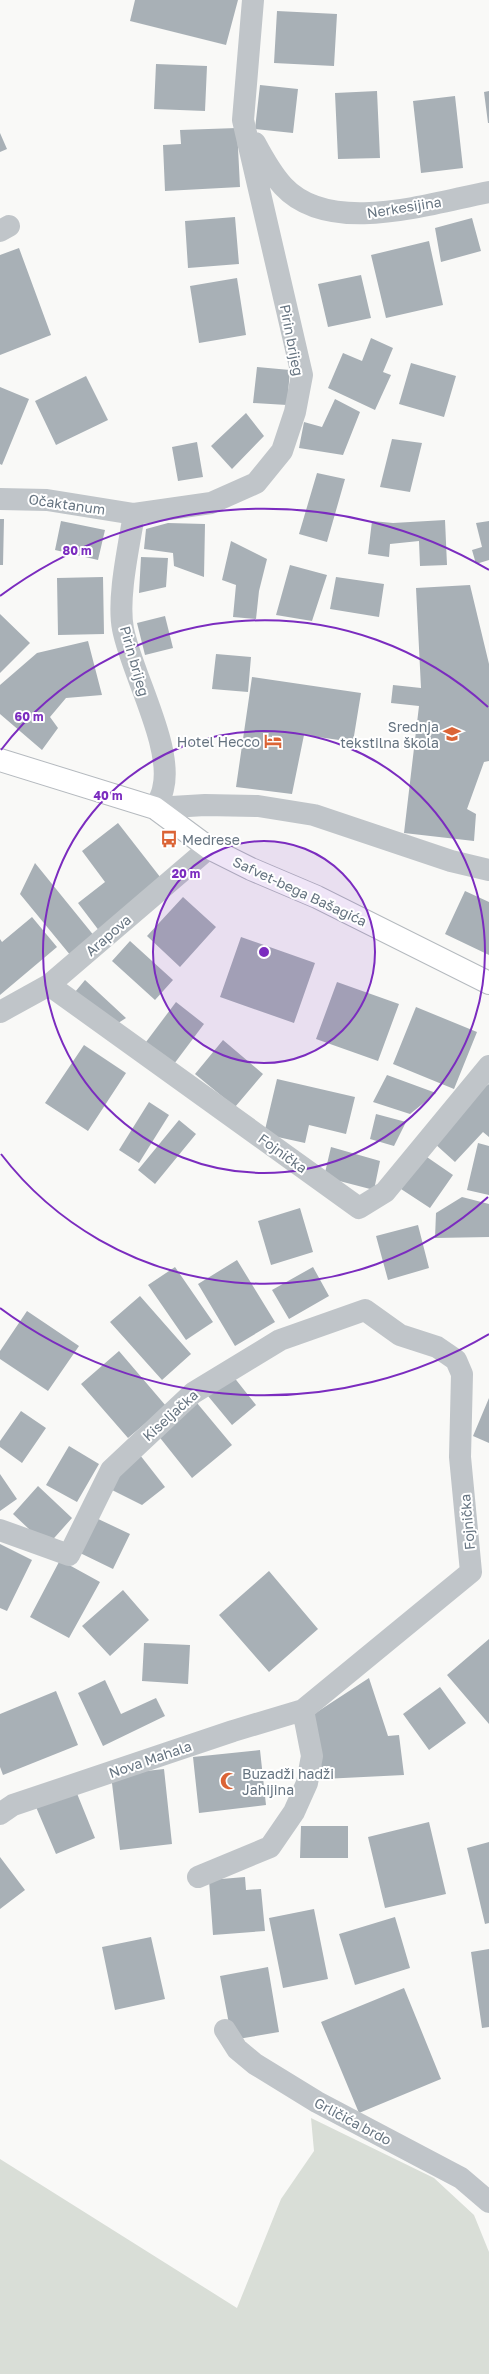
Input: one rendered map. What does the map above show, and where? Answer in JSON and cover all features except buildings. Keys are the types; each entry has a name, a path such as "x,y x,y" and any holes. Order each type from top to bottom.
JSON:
{"street":[{"name":"Pirin brijeg","path":"155,808 164,788 164,762 156,728 122,628 123,584 134,514 211,502 256,483 282,451 295,412 302,375 243,120 253,0"},
{"name":"Nerkesijina","path":"243,120 250,136 284,188 305,202 342,214 381,213 489,192"},
{"name":"Očaktanum","path":"0,498 47,500 134,514"},
{"name":"Safvet-bega Bašagića","path":"0,760 155,808 209,848 251,869 317,897 489,983"},
{"path":"155,808 205,805 258,806 314,814 451,861 489,870"},
{"name":"Arapova","path":"0,1012 49,985 209,848"},
{"name":"Fojnička","path":"49,985 359,1208 385,1192 489,1066"},
{"name":"Fojnička","path":"303,1710 480,1574 460,1457 462,1374 456,1360 437,1347 400,1335 365,1310"},
{"name":"Kiseljačka","path":"0,1530 69,1555 111,1470 193,1393 280,1340 365,1310"},
{"path":"198,1877 270,1847 294,1812 307,1783 312,1756 303,1710"},
{"name":"Nova Mahala","path":"0,1814 13,1805 233,1730 303,1710"},
{"name":"Grličića brdo","path":"225,2030 237,2049 255,2064 317,2102 460,2178 489,2202"}],"shaded area":[{"path":"311,2118 434,2178 474,2215 489,2252 489,2374 0,2374 0,2159 237,2308 281,2199 314,2151"}],"place":[{"name":"Srednja tekstilna škola","path":"452,734"},
{"name":"Hotel Hecco","path":"273,741"},
{"name":"Medrese","path":"169,839"},
{"name":"Buzadži hadži Jahijina","path":"229,1781"}]}
